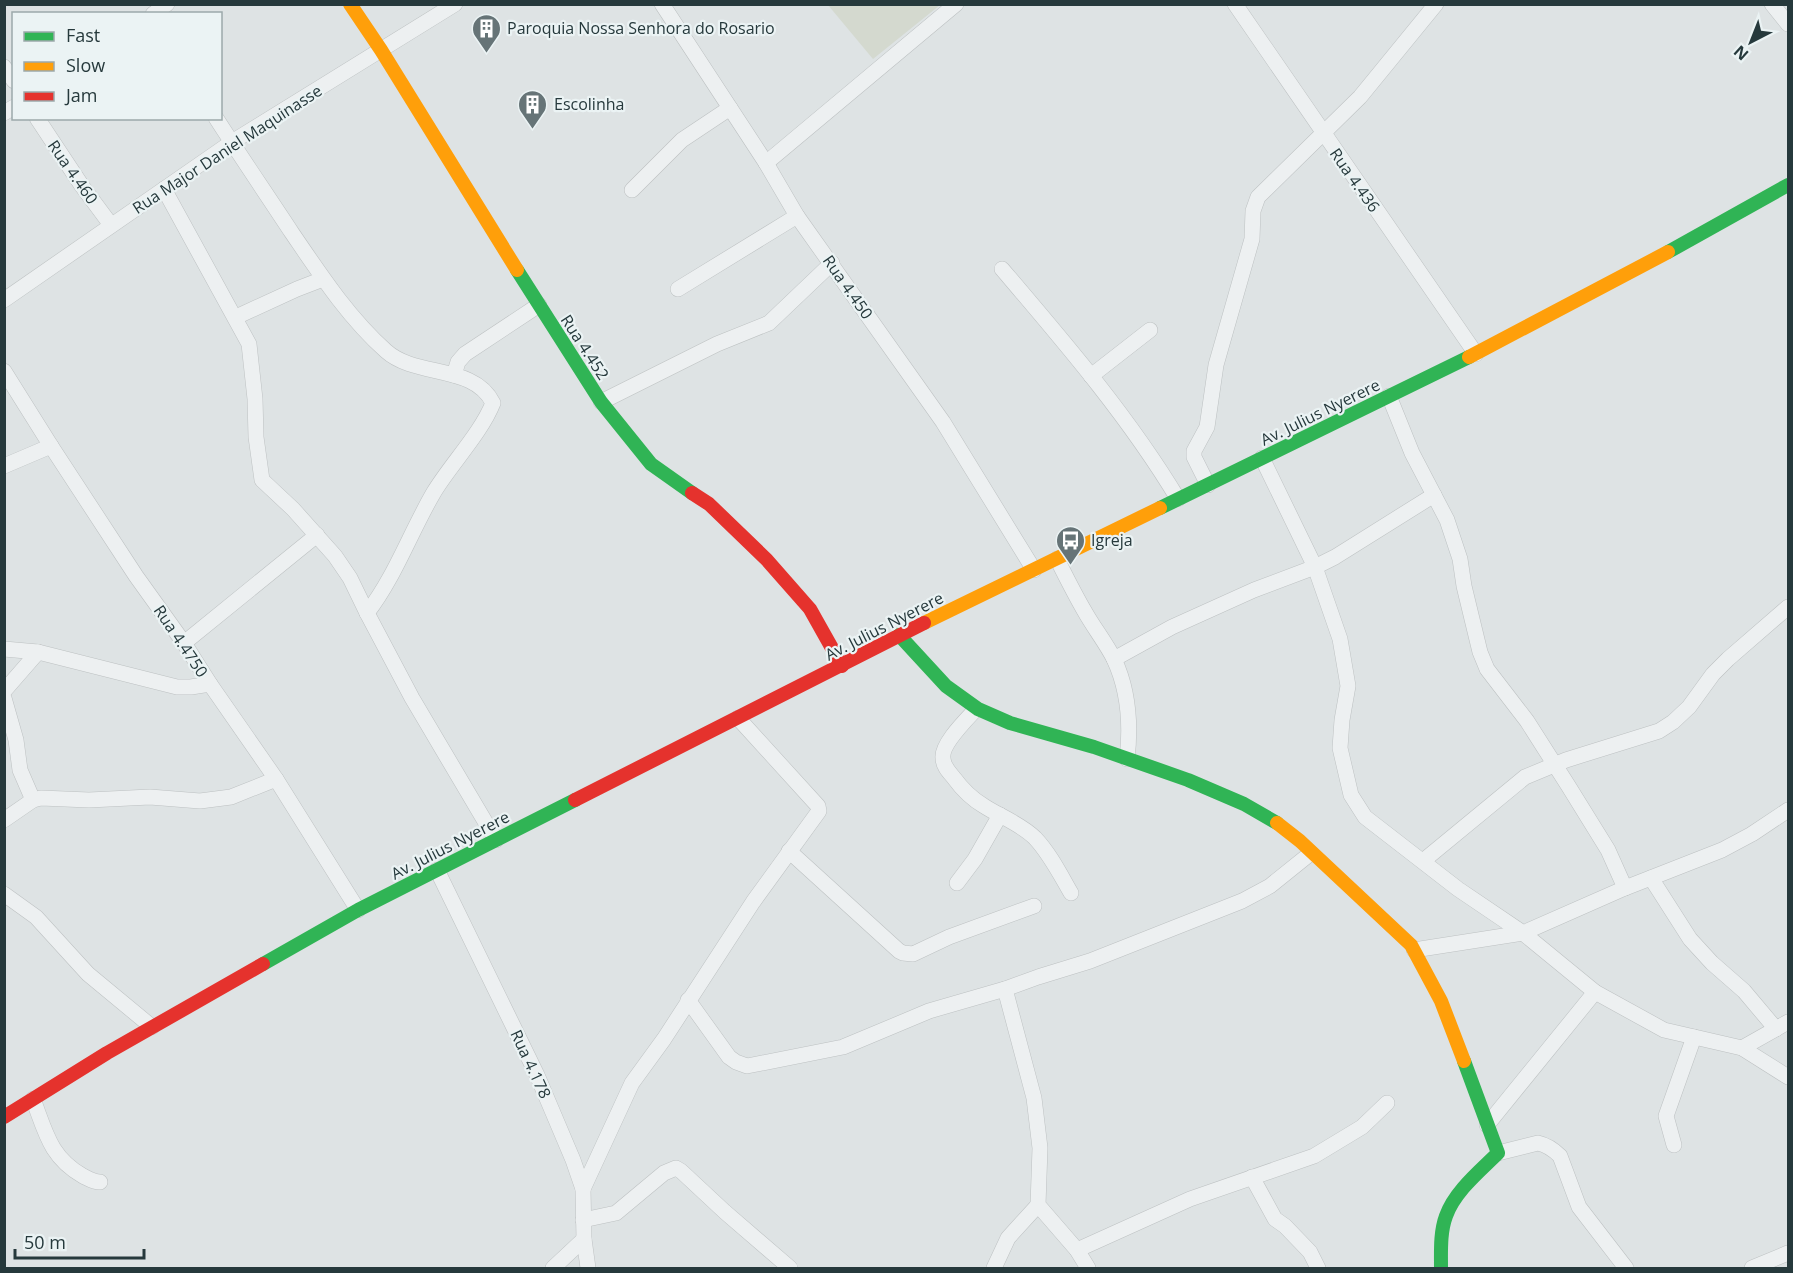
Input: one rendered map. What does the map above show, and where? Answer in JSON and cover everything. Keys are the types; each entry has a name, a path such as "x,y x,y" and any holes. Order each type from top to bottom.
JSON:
{"main road":[{"name":"Rua 4.452","path":"350,4 601,402 651,464 709,504 766,560 810,609 842,666"},
{"name":"Av. Julius Nyerere","path":"4,1117 152,1027 358,910 842,666 899,635 1476,354 1620,279 1788,185"},
{"path":"899,635 930,670 976,709 1023,728 1103,750 1213,791 1263,813 1284,828 1414,950 1439,995 1498,1153 1482,1168 1448,1212 1442,1237 1441,1269"}],"street":[{"name":"Rua Major Daniel Maquinasse","path":"4,300 232,142 455,4"},
{"name":"Rua 4.450","path":"662,4 766,163 797,216 943,422 1034,570"},
{"path":"766,163 956,4"},
{"name":"Rua 4.436","path":"1234,4 1476,354"},
{"path":"1208,485 1194,458 1194,450 1207,427 1216,365 1252,239 1254,203 1258,196 1352,105 1381,73 1436,4"},
{"path":"1772,4 1788,24"},
{"path":"632,190 667,152 730,108"},
{"name":"Rua 4.460","path":"38,120 111,225"},
{"path":"217,120 324,279 349,311 386,351 398,359 429,371 469,380 484,390 493,403 435,491 382,591 366,613"},
{"path":"164,189 249,344 255,399 256,437 262,480 293,510 351,578 366,613 412,698 496,840"},
{"path":"678,289 797,216"},
{"path":"601,402 717,344 769,323 832,263"},
{"path":"1002,269 1091,376 1153,459 1178,499"},
{"path":"236,317 324,279"},
{"path":"454,375 458,362 465,354 539,305"},
{"path":"1091,376 1150,330"},
{"name":"Rua 4.4750","path":"4,371 136,576 276,779 358,910"},
{"path":"1389,396 1412,453 1447,520 1460,559 1480,652 1487,669 1527,721 1608,850 1625,888"},
{"path":"4,466 51,446"},
{"path":"1262,458 1315,567 1340,639 1348,686 1340,748 1351,795 1365,817 1458,889 1523,933 1595,992 1664,1030 1742,1048 1788,1077"},
{"path":"1114,659 1172,627 1254,590 1315,567 1434,495"},
{"path":"184,643 316,536"},
{"path":"1057,559 1084,611 1114,659 1129,713 1131,730 1127,759"},
{"path":"1423,861 1525,777 1554,764 1659,731 1689,707 1713,674 1728,659 1788,607"},
{"path":"4,649 38,652 168,686 190,687 210,684"},
{"path":"4,691 38,652"},
{"path":"4,698 16,740 20,770 33,800"},
{"path":"976,709 950,740 943,753 946,769 964,791 982,805 1034,837 1071,893"},
{"path":"583,1189 632,1083 664,1039 789,850 820,809 738,718"},
{"path":"4,820 33,800 49,797 89,800 150,797 200,801 231,797 276,779"},
{"path":"1414,950 1523,933 1625,888 1722,850 1752,834 1788,810"},
{"path":"957,883 975,859 1000,815"},
{"path":"789,850 867,923 903,953 913,954 950,937 1034,906"},
{"path":"688,1000 729,1057 747,1066 843,1047 928,1011 1090,961 1242,901 1270,886 1311,853"},
{"name":"Rua 4.178","path":"437,870 537,1075 565,1138 583,1189 584,1239 588,1269"},
{"path":"1651,878 1690,939 1712,963 1782,1026 1742,1048"},
{"path":"4,894 54,934 88,974 152,1027"},
{"path":"994,1269 1008,1238 1038,1205 1040,1148 1034,1098 1005,989"},
{"path":"1487,1125 1595,992"},
{"path":"1674,1145 1666,1116 1694,1038"},
{"path":"33,1099 53,1151 68,1167 94,1182 100,1182"},
{"path":"1077,1250 1190,1199 1314,1156 1362,1126 1387,1103"},
{"path":"1498,1153 1538,1143 1545,1144 1555,1151 1560,1156 1579,1207 1626,1269"},
{"path":"583,1220 616,1213 664,1173 676,1168 790,1269"},
{"path":"1252,1177 1275,1219 1310,1252 1318,1269"},
{"path":"1038,1205 1077,1250 1088,1269"},
{"path":"553,1269 584,1239"},
{"path":"1752,1269 1788,1253"}],"shaded area":[{"path":"828,5 940,5 873,59"}],"traffic: fast":[{"path":"1668,252 1788,185"},
{"path":"517,270 601,402 651,464 692,493"},
{"path":"1160,508 1469,357"},
{"path":"899,635 946,686 978,709 1010,723 1094,747 1188,780 1244,804 1277,823"},
{"path":"263,964 358,910 575,800"},
{"path":"1441,1268 1443,1228 1450,1207 1469,1182 1498,1153 1464,1061"}],"traffic: slow":[{"path":"350,4 517,270"},
{"path":"1469,357 1668,252"},
{"path":"924,623 1160,508"},
{"path":"1277,823 1300,841 1411,945 1441,1001 1464,1061"}],"traffic: jam":[{"path":"692,493 709,504 767,560 810,609 842,666"},
{"path":"575,800 924,623"},
{"path":"4,1117 107,1053 263,964"}],"place":[{"name":"Paroquia Nossa Senhora do Rosario","path":"486,54"},
{"name":"Escolinha","path":"533,130"},
{"name":"Igreja","path":"1070,566"}]}
